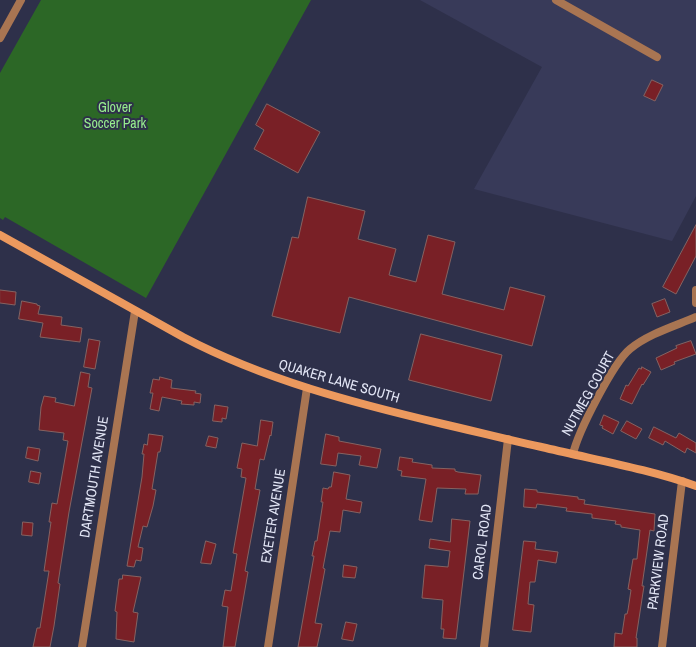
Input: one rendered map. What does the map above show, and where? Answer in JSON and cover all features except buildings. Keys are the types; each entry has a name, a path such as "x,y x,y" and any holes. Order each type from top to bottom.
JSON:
{"main road":[{"name":"QUAKER LANE SOUTH","path":"0,235 214,354 261,373 307,388 396,413 573,454 682,481 696,486"}],"street":[{"path":"0,38 21,0"},
{"path":"556,0 658,57"},
{"path":"696,290 696,303"},
{"name":"DARTMOUTH AVENUE","path":"82,647 135,310"},
{"name":"NUTMEG COURT","path":"573,454 576,440 624,354 638,344 696,317"},
{"name":"EXETER AVENUE","path":"268,647 307,388"},
{"name":"CAROL ROAD","path":"484,647 508,439"},
{"name":"PARKVIEW ROAD","path":"662,647 682,481"}],"shaded area":[{"path":"420,0 696,0 696,196 672,241 474,189 542,67"}],"green space":[{"name":"Glover Soccer Park","path":"41,0 311,0 146,298 5,217 3,220 0,218 0,73"}]}
